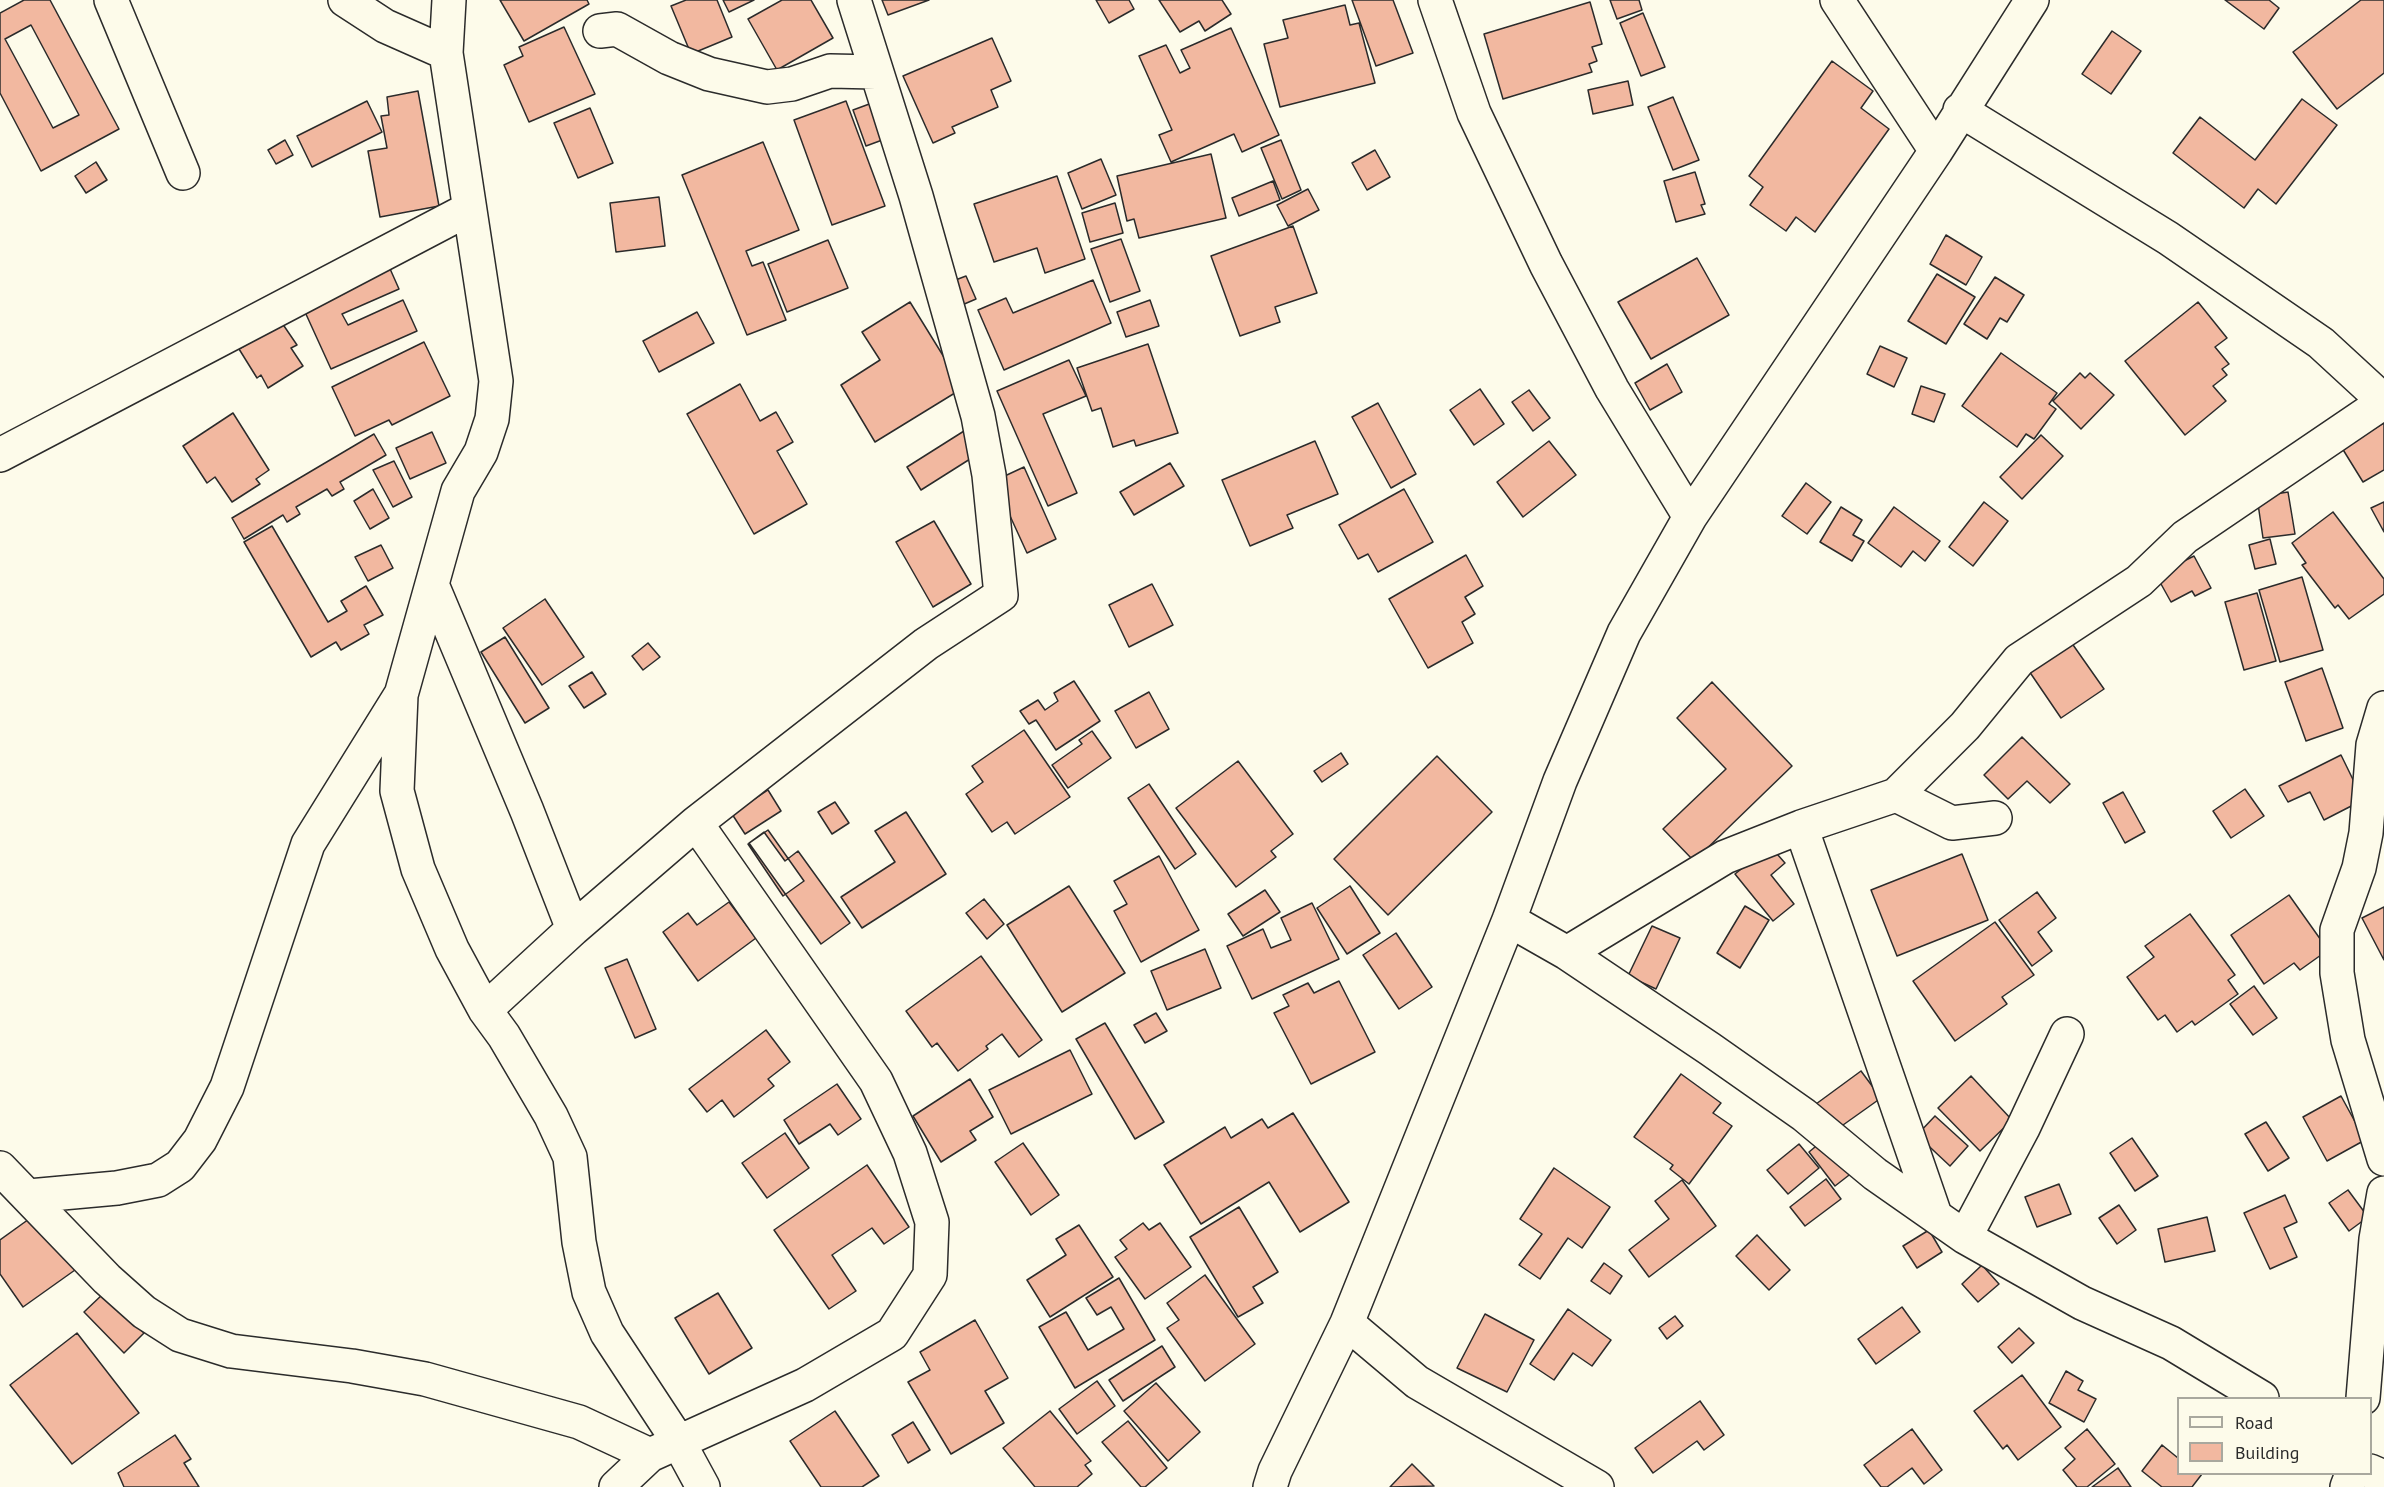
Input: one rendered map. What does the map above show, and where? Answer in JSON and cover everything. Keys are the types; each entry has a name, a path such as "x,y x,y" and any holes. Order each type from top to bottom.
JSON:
{"street":[{"path":"111,0 183,173"},
{"path":"345,0 385,26 446,53"},
{"path":"449,0 446,53 496,381 492,419 481,452 458,491 433,587 401,694 397,791 418,869 452,949 485,1010 504,1036 551,1116 570,1157 579,1242 589,1292 607,1333 664,1448 703,1487"},
{"path":"485,1010 573,929 696,823 926,644 1001,595 989,475 978,416 916,196 854,0"},
{"path":"1435,0 1474,113 1546,264 1612,389 1690,517"},
{"path":"1837,0 1936,150"},
{"path":"1270,1487 1275,1471 1347,1323 1509,920 1560,781 1624,633 1690,517 1936,150 2031,0"},
{"path":"600,31 617,29 669,58 709,74 767,87 792,84 830,71 876,72"},
{"path":"1567,952 1725,857 1801,827 1896,795 1965,726 2019,660 2139,580 2186,537 2384,402 2371,386 2321,343 2177,244 1960,110"},
{"path":"0,455 469,209"},
{"path":"433,587 527,811 573,929"},
{"path":"29,1196 117,1188 158,1180 180,1166 193,1149 227,1087 308,844 401,694"},
{"path":"2384,708 2373,745 2366,833 2359,868 2337,930 2337,974 2348,1040 2384,1159"},
{"path":"1896,795 1952,823 1995,818"},
{"path":"616,1487 664,1448 805,1385 892,1334 930,1275 932,1222 910,1153 876,1081 696,823"},
{"path":"1801,827 1935,1215"},
{"path":"1509,920 1567,952 1804,1115 1875,1174 1965,1237 2082,1303 2171,1344 2260,1397"},
{"path":"1965,1237 2023,1128 2067,1034"},
{"path":"0,1168 106,1279 144,1312 180,1335 231,1351 352,1366 425,1379 664,1448"},
{"path":"2363,1397 2384,1193"},
{"path":"1347,1323 1417,1382 1597,1487"}],"building":[{"path":"24,0 50,0 119,129 41,171 0,93 0,13","holes":["31,25 79,115 53,128 5,39"]},
{"path":"500,0 587,0 589,4 524,41"},
{"path":"686,0 717,0 732,37 691,54 671,6"},
{"path":"723,0 754,0 729,12"},
{"path":"782,0 811,0 833,38 777,70 748,19"},
{"path":"882,0 929,0 888,15"},
{"path":"1096,0 1129,0 1134,9 1109,23"},
{"path":"1159,0 1222,0 1231,14 1205,31 1199,21 1180,32"},
{"path":"1352,0 1393,0 1413,53 1376,66"},
{"path":"1610,0 1639,0 1642,10 1617,19"},
{"path":"2225,0 2269,0 2279,8 2264,29"},
{"path":"2361,0 2384,0 2384,73 2337,109 2293,52"},
{"path":"1590,2 1602,44 1592,47 1597,61 1589,64 1592,72 1503,99 1484,34"},
{"path":"1345,5 1350,25 1359,23 1375,83 1280,107 1264,44 1288,38 1283,20"},
{"path":"1643,13 1665,67 1641,76 1620,23"},
{"path":"564,27 595,94 529,122 504,65 523,56 519,47"},
{"path":"1231,28 1279,135 1242,152 1234,134 1171,162 1159,135 1172,130 1139,56 1166,45 1180,73 1190,68 1181,50"},
{"path":"2112,31 2141,51 2111,94 2082,74"},
{"path":"992,38 1011,81 991,90 998,107 952,127 955,133 933,143 903,76"},
{"path":"1832,61 1873,91 1861,108 1889,129 1815,232 1796,217 1786,231 1750,205 1763,187 1749,176"},
{"path":"1628,81 1633,105 1593,114 1588,90"},
{"path":"418,91 439,206 380,217 368,151 387,148 381,116 389,115 387,97"},
{"path":"1673,97 1699,160 1673,170 1648,107"},
{"path":"2302,99 2337,125 2276,204 2258,189 2244,208 2173,153 2200,117 2255,160"},
{"path":"367,101 382,132 312,167 297,136"},
{"path":"846,101 885,206 832,225 794,120"},
{"path":"872,103 885,139 866,146 853,110"},
{"path":"590,108 613,163 578,178 554,123"},
{"path":"285,140 293,155 276,164 268,150"},
{"path":"1281,140 1301,190 1282,199 1261,148"},
{"path":"763,142 799,230 746,251 752,266 763,262 786,320 747,335 682,175"},
{"path":"1375,150 1390,177 1367,190 1352,163"},
{"path":"1211,154 1226,218 1139,238 1134,219 1127,221 1117,176"},
{"path":"1101,159 1116,195 1082,209 1068,173"},
{"path":"96,162 107,180 86,193 75,176"},
{"path":"1695,172 1705,204 1701,205 1705,214 1676,222 1664,181"},
{"path":"1057,176 1085,259 1045,273 1037,248 994,262 974,204"},
{"path":"1273,181 1280,200 1239,216 1232,198"},
{"path":"1308,189 1319,210 1288,226 1277,205"},
{"path":"659,197 665,246 616,252 610,203"},
{"path":"1115,203 1123,233 1090,242 1082,213"},
{"path":"1293,226 1317,293 1275,307 1280,322 1240,336 1211,256"},
{"path":"1946,235 1982,257 1966,285 1930,264"},
{"path":"1121,239 1140,291 1110,302 1091,249"},
{"path":"828,240 848,288 787,312 768,264"},
{"path":"1697,258 1729,315 1651,359 1618,302"},
{"path":"387,262 399,289 342,314 348,325 403,300 417,331 331,369 300,301"},
{"path":"1937,274 1975,297 1946,344 1908,321"},
{"path":"966,276 976,299 955,308 945,284"},
{"path":"1995,277 2024,295 2007,322 2000,318 1987,339 1964,324"},
{"path":"1093,280 1111,323 1004,370 978,310 1006,298 1013,313"},
{"path":"1150,300 1159,326 1126,337 1117,312"},
{"path":"910,302 963,388 875,442 841,385 880,360 862,332"},
{"path":"2198,302 2227,338 2215,347 2229,364 2222,369 2227,375 2213,386 2226,401 2185,435 2125,361"},
{"path":"697,312 714,343 659,372 643,341"},
{"path":"282,323 297,345 291,348 303,366 268,388 261,375 257,378 239,349"},
{"path":"424,342 450,396 392,425 389,420 355,436 332,387"},
{"path":"1148,344 1178,433 1136,446 1134,440 1113,447 1101,408 1092,411 1077,368"},
{"path":"1880,346 1907,358 1894,387 1867,374"},
{"path":"2001,353 2057,393 2049,404 2056,409 2034,439 2026,434 2017,447 1962,406"},
{"path":"1069,360 1086,396 1043,414 1077,493 1048,506 997,391"},
{"path":"1667,364 1682,392 1650,410 1635,383"},
{"path":"2080,373 2085,378 2090,373 2114,395 2081,429 2053,401"},
{"path":"740,384 760,421 776,412 793,442 777,451 807,504 754,534 687,414"},
{"path":"1921,386 1945,394 1934,422 1912,414"},
{"path":"1480,389 1504,424 1474,445 1450,410"},
{"path":"1529,390 1550,418 1533,431 1512,402"},
{"path":"1378,403 1416,474 1391,488 1352,417"},
{"path":"233,413 269,470 256,479 260,484 232,502 215,477 207,483 183,446"},
{"path":"2384,423 2384,470 2363,482 2342,448"},
{"path":"964,431 978,454 921,490 907,467"},
{"path":"432,432 446,463 410,479 396,448"},
{"path":"374,434 386,455 340,482 344,489 332,496 327,489 296,507 300,514 287,522 283,515 244,539 232,518"},
{"path":"2041,435 2063,456 2022,499 2000,477"},
{"path":"1315,441 1338,494 1287,515 1293,528 1250,546 1222,480"},
{"path":"1549,441 1576,475 1523,517 1497,482"},
{"path":"394,461 412,497 393,507 373,470"},
{"path":"1170,463 1184,486 1134,515 1120,492"},
{"path":"1024,467 1056,539 1027,553 994,481"},
{"path":"1806,483 1831,502 1807,534 1782,516"},
{"path":"373,489 389,518 370,529 354,501"},
{"path":"1404,489 1433,542 1378,572 1368,554 1358,559 1339,525"},
{"path":"2288,492 2295,534 2263,538 2257,497"},
{"path":"1984,502 2008,521 1973,566 1949,547"},
{"path":"2384,502 2384,532 2371,508"},
{"path":"1841,507 1862,520 1853,535 1864,541 1852,561 1820,542"},
{"path":"1894,507 1940,541 1925,561 1913,551 1901,567 1868,543"},
{"path":"2333,512 2384,579 2384,594 2349,619 2338,605 2335,608 2302,565 2306,563 2292,543"},
{"path":"934,521 971,584 933,607 896,542"},
{"path":"272,526 328,622 347,611 341,601 366,586 383,615 364,625 369,634 341,650 336,642 311,657 244,542"},
{"path":"2270,539 2276,564 2255,569 2249,545"},
{"path":"381,545 393,568 368,581 355,557"},
{"path":"1466,555 1483,586 1465,597 1475,614 1462,622 1473,643 1428,668 1389,599"},
{"path":"2194,556 2211,588 2195,596 2192,591 2171,602 2156,575"},
{"path":"2302,577 2323,650 2280,662 2259,590"},
{"path":"1152,584 1173,625 1129,647 1109,605"},
{"path":"2257,593 2276,661 2244,670 2225,602"},
{"path":"545,599 584,657 542,685 503,628"},
{"path":"505,637 549,708 525,723 481,652"},
{"path":"2071,642 2104,689 2061,718 2029,671"},
{"path":"648,643 660,657 643,670 632,656"},
{"path":"2322,668 2343,728 2306,741 2285,682"},
{"path":"592,672 606,694 584,708 569,686"},
{"path":"1074,681 1100,721 1056,750 1036,720 1029,724 1020,711 1038,700 1045,710 1058,701 1054,693"},
{"path":"1712,682 1792,766 1694,861 1663,829 1726,769 1677,718"},
{"path":"1149,692 1169,729 1136,748 1115,711"},
{"path":"1024,730 1070,797 1015,834 1007,822 992,832 966,794 983,782 972,766"},
{"path":"1092,731 1111,758 1068,788 1052,765 1082,744 1079,740"},
{"path":"2022,737 2070,784 2050,803 2027,781 2008,799 1984,775"},
{"path":"1341,753 1348,764 1322,782 1314,771"},
{"path":"2341,755 2363,800 2324,820 2310,792 2288,802 2279,786"},
{"path":"1437,756 1492,812 1388,915 1334,859"},
{"path":"1238,761 1293,834 1271,851 1276,857 1236,887 1176,808"},
{"path":"1149,784 1196,854 1175,869 1128,798"},
{"path":"2245,789 2264,816 2231,838 2213,811"},
{"path":"768,790 781,811 745,834 732,814"},
{"path":"2123,792 2145,832 2125,843 2103,803"},
{"path":"835,802 849,823 832,834 818,812"},
{"path":"906,812 946,874 862,928 841,897 895,862 875,831"},
{"path":"768,830 804,881 783,896 748,844"},
{"path":"764,832 785,861 798,851 850,923 821,944 749,843"},
{"path":"1770,846 1785,863 1771,875 1794,904 1773,921 1735,874"},
{"path":"1962,854 1988,920 1897,956 1871,890"},
{"path":"1159,856 1199,930 1141,962 1114,911 1127,904 1114,881"},
{"path":"1069,886 1125,973 1062,1012 1007,925"},
{"path":"1350,886 1380,933 1347,954 1317,908"},
{"path":"1265,890 1280,912 1243,936 1228,914"},
{"path":"2037,892 2056,918 2038,932 2052,951 2032,966 1999,920"},
{"path":"2289,895 2328,950 2300,970 2294,963 2264,984 2231,935"},
{"path":"984,899 1004,924 987,939 966,913"},
{"path":"729,902 756,938 698,981 663,932 688,913 697,925"},
{"path":"1312,903 1339,959 1252,999 1227,946 1263,929 1271,948 1291,940 1281,918"},
{"path":"1745,906 1769,920 1740,968 1717,953"},
{"path":"2384,907 2384,960 2362,918"},
{"path":"2190,914 2235,975 2228,980 2238,994 2195,1025 2192,1021 2177,1032 2165,1015 2158,1020 2127,977 2154,957 2145,946"},
{"path":"1995,922 2034,975 2002,997 2007,1004 1955,1041 1913,981"},
{"path":"1652,926 1680,938 1656,989 1628,976"},
{"path":"1396,933 1432,987 1399,1009 1363,955"},
{"path":"1205,949 1221,988 1167,1010 1151,971"},
{"path":"981,956 1042,1040 1019,1057 1002,1034 986,1046 988,1049 958,1071 937,1043 932,1047 906,1011"},
{"path":"627,959 656,1029 635,1038 605,968"},
{"path":"1339,981 1375,1052 1311,1084 1274,1013 1289,1006 1283,995 1308,983 1314,993"},
{"path":"2254,986 2277,1018 2253,1035 2230,1004"},
{"path":"1156,1013 1167,1031 1145,1043 1134,1025"},
{"path":"1105,1023 1164,1122 1135,1139 1076,1039"},
{"path":"766,1030 790,1062 768,1079 774,1086 734,1117 722,1100 707,1112 689,1089"},
{"path":"1070,1050 1092,1094 1011,1134 989,1090"},
{"path":"1861,1071 1881,1098 1836,1130 1816,1104"},
{"path":"1681,1074 1721,1103 1713,1113 1732,1126 1689,1184 1670,1169 1673,1165 1634,1137"},
{"path":"1971,1076 2012,1120 1980,1151 1938,1108"},
{"path":"970,1079 993,1117 970,1131 976,1140 941,1162 913,1116"},
{"path":"837,1084 861,1119 838,1135 830,1124 799,1144 784,1120"},
{"path":"2341,1096 2365,1140 2327,1161 2303,1117"},
{"path":"1293,1113 1349,1202 1300,1232 1269,1182 1201,1224 1164,1165 1225,1127 1231,1138 1262,1119 1268,1128"},
{"path":"1935,1116 1968,1146 1950,1166 1917,1135"},
{"path":"2266,1122 2289,1158 2268,1171 2245,1134"},
{"path":"785,1133 809,1168 767,1198 742,1163"},
{"path":"1827,1137 1853,1172 1835,1186 1809,1152"},
{"path":"2132,1138 2158,1176 2135,1191 2110,1153"},
{"path":"1023,1143 1059,1195 1031,1215 995,1162"},
{"path":"1799,1144 1819,1168 1788,1194 1767,1170"},
{"path":"867,1165 909,1227 884,1244 872,1228 832,1255 856,1291 829,1309 774,1230"},
{"path":"1554,1168 1610,1207 1582,1248 1568,1238 1540,1279 1519,1265 1542,1234 1520,1219"},
{"path":"1826,1179 1841,1199 1805,1226 1790,1207"},
{"path":"1682,1180 1716,1226 1649,1277 1629,1250 1669,1219 1655,1201"},
{"path":"2059,1184 2071,1214 2037,1227 2025,1197"},
{"path":"2348,1190 2368,1217 2349,1231 2329,1203"},
{"path":"2285,1195 2297,1222 2284,1228 2297,1257 2270,1269 2244,1213"},
{"path":"2119,1205 2136,1230 2117,1244 2099,1218"},
{"path":"1239,1207 1278,1272 1253,1287 1263,1303 1238,1317 1190,1237"},
{"path":"36,1214 75,1270 23,1307 0,1274 0,1240"},
{"path":"2207,1217 2215,1251 2165,1262 2158,1229"},
{"path":"1143,1223 1149,1230 1160,1223 1191,1267 1145,1299 1115,1257 1127,1249 1120,1240"},
{"path":"1079,1225 1113,1277 1050,1317 1027,1280 1066,1255 1056,1239"},
{"path":"1929,1230 1942,1252 1917,1268 1903,1246"},
{"path":"1757,1235 1790,1270 1769,1290 1736,1256"},
{"path":"1604,1263 1622,1276 1610,1294 1591,1281"},
{"path":"1982,1265 1999,1284 1978,1302 1962,1284"},
{"path":"1205,1275 1255,1344 1205,1381 1167,1328 1179,1320 1167,1303"},
{"path":"1119,1278 1155,1340 1075,1388 1039,1327 1066,1312 1088,1350 1124,1329 1111,1307 1097,1315 1086,1298"},
{"path":"104,1293 144,1333 124,1353 84,1312"},
{"path":"718,1293 752,1348 709,1374 675,1318"},
{"path":"1902,1307 1920,1332 1876,1364 1858,1339"},
{"path":"1568,1309 1611,1340 1592,1366 1573,1353 1554,1380 1530,1364"},
{"path":"1485,1314 1534,1340 1507,1392 1457,1368"},
{"path":"1675,1316 1683,1326 1667,1339 1659,1328"},
{"path":"975,1320 1008,1378 985,1391 1004,1423 951,1454 908,1382 930,1370 920,1352"},
{"path":"2019,1328 2034,1343 2012,1363 1998,1347"},
{"path":"77,1333 139,1413 72,1464 10,1385"},
{"path":"1162,1346 1175,1367 1123,1401 1109,1380"},
{"path":"2066,1371 2083,1381 2078,1390 2096,1399 2084,1422 2049,1403"},
{"path":"2022,1375 2061,1427 2018,1460 2007,1445 2003,1449 1974,1411"},
{"path":"1097,1381 1115,1406 1077,1434 1059,1409"},
{"path":"1156,1383 1200,1432 1168,1461 1124,1411"},
{"path":"1700,1401 1724,1435 1704,1450 1697,1441 1653,1473 1635,1448"},
{"path":"835,1411 879,1476 862,1487 821,1487 790,1441"},
{"path":"1050,1411 1091,1461 1085,1465 1092,1474 1077,1487 1035,1487 1003,1448"},
{"path":"1128,1421 1167,1468 1145,1487 1141,1487 1102,1442"},
{"path":"913,1422 930,1450 908,1463 892,1435"},
{"path":"1912,1429 1942,1470 1924,1484 1912,1468 1887,1487 1881,1487 1864,1465"},
{"path":"2087,1429 2115,1464 2087,1487 2077,1487 2063,1470 2075,1459 2065,1448"},
{"path":"175,1435 191,1459 184,1463 199,1487 124,1487 118,1473"},
{"path":"2162,1445 2177,1457 2177,1475 2201,1475 2192,1487 2162,1487 2142,1471"},
{"path":"1412,1464 1434,1486 1390,1487"},
{"path":"2118,1468 2131,1487 2092,1487"}]}
